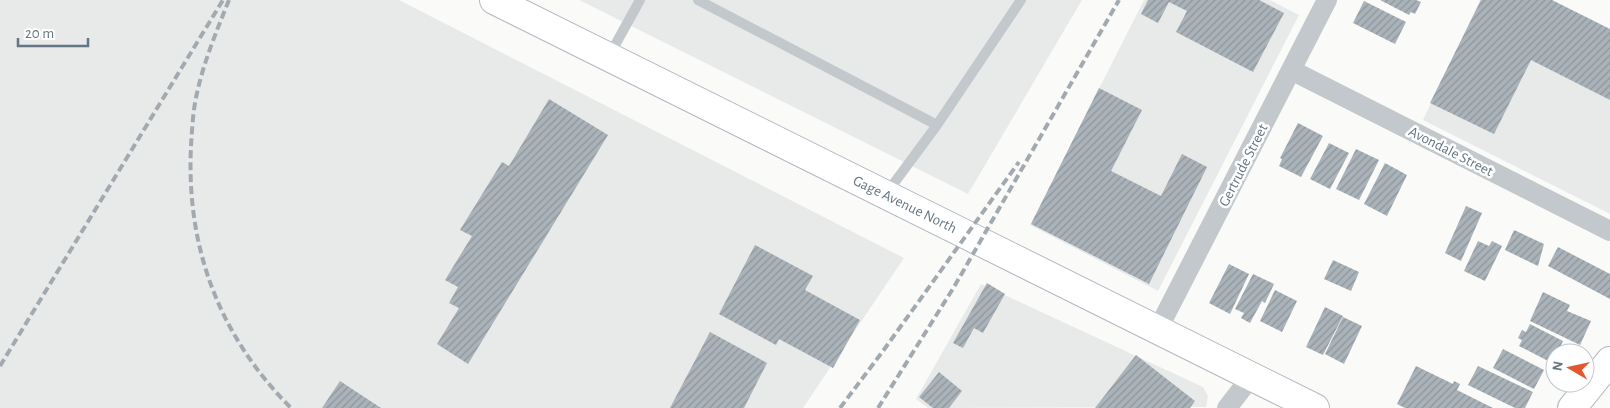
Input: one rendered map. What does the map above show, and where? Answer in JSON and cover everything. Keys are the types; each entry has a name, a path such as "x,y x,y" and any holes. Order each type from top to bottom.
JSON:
{"main road":[{"name":"Gage Avenue North","path":"494,0 1315,408"},
{"path":"1572,408 1610,362"}],"street":[{"name":"Gertrude Street","path":"1158,329 1327,0"},
{"name":"Avondale Street","path":"1291,70 1610,231"},
{"path":"1228,408 1252,377"}],"lane":[{"path":"608,56 640,0"},
{"path":"698,0 937,125"},
{"path":"886,194 937,125 1021,0"}],"shaded area":[{"path":"0,0 399,0 904,258 803,408 0,408"},
{"path":"579,0 1082,0 968,194"},
{"path":"1144,0 1270,0 1299,15 1158,291 1030,225"},
{"path":"1480,0 1541,0 1610,34 1610,214 1423,120"},
{"path":"981,284 1203,387 1208,396 1206,407 928,408 916,399"}],"building":[{"path":"1148,0 1259,0 1284,13 1253,72 1176,32 1187,11 1169,2 1158,23 1141,14"},
{"path":"1380,0 1416,0 1421,2 1415,14 1411,12 1409,15"},
{"path":"1481,0 1552,0 1610,29 1610,100 1531,60 1494,134 1430,103"},
{"path":"1364,1 1406,22 1395,44 1353,23"},
{"path":"1099,88 1142,110 1111,171 1161,196 1182,154 1207,167 1149,284 1031,224"},
{"path":"549,99 608,135 468,364 437,344 459,308 449,303 458,287 445,280 472,236 460,230 502,162 509,166"},
{"path":"1298,123 1323,136 1301,177 1279,166 1282,159 1280,158"},
{"path":"1329,143 1349,153 1330,189 1310,179"},
{"path":"1356,149 1379,160 1359,200 1336,189"},
{"path":"1385,163 1407,175 1387,216 1364,204"},
{"path":"1466,206 1482,213 1461,261 1445,253"},
{"path":"1514,230 1544,244 1538,266 1505,250"},
{"path":"1478,241 1489,246 1492,241 1502,246 1485,281 1464,271"},
{"path":"755,245 813,276 805,290 860,320 833,368 779,339 776,345 719,314"},
{"path":"1558,247 1610,274 1610,299 1548,266"},
{"path":"1333,260 1359,272 1351,291 1324,279"},
{"path":"1229,264 1249,274 1230,314 1209,303"},
{"path":"1253,274 1274,284 1265,303 1262,301 1250,323 1241,318 1244,313 1235,309"},
{"path":"987,283 1005,294 983,333 974,328 963,348 953,343"},
{"path":"1275,290 1297,301 1282,332 1260,321"},
{"path":"1543,292 1570,305 1567,311 1591,321 1581,343 1576,343 1530,321"},
{"path":"1325,307 1343,316 1323,355 1306,347"},
{"path":"1343,317 1362,326 1344,364 1325,354"},
{"path":"1530,324 1563,341 1562,343 1545,343 1545,359 1519,346 1522,340 1518,338 1522,330 1526,332"},
{"path":"710,332 767,363 744,408 670,408"},
{"path":"1503,349 1544,370 1534,389 1493,368"},
{"path":"1136,355 1195,401 1190,408 1095,408"},
{"path":"1416,366 1453,384 1454,381 1460,384 1457,390 1493,408 1405,408 1397,404"},
{"path":"1478,366 1533,392 1525,408 1515,408 1468,385"},
{"path":"939,372 962,391 949,408 933,408 919,397"},
{"path":"340,381 381,408 322,408"}],"railway":[{"path":"0,366 223,0"},
{"path":"229,0 207,57 195,106 191,146 191,183 194,219 201,254 212,288 226,320 244,351 291,408"},
{"path":"878,408 954,287 1119,0"},
{"path":"840,408 1019,162"}]}
